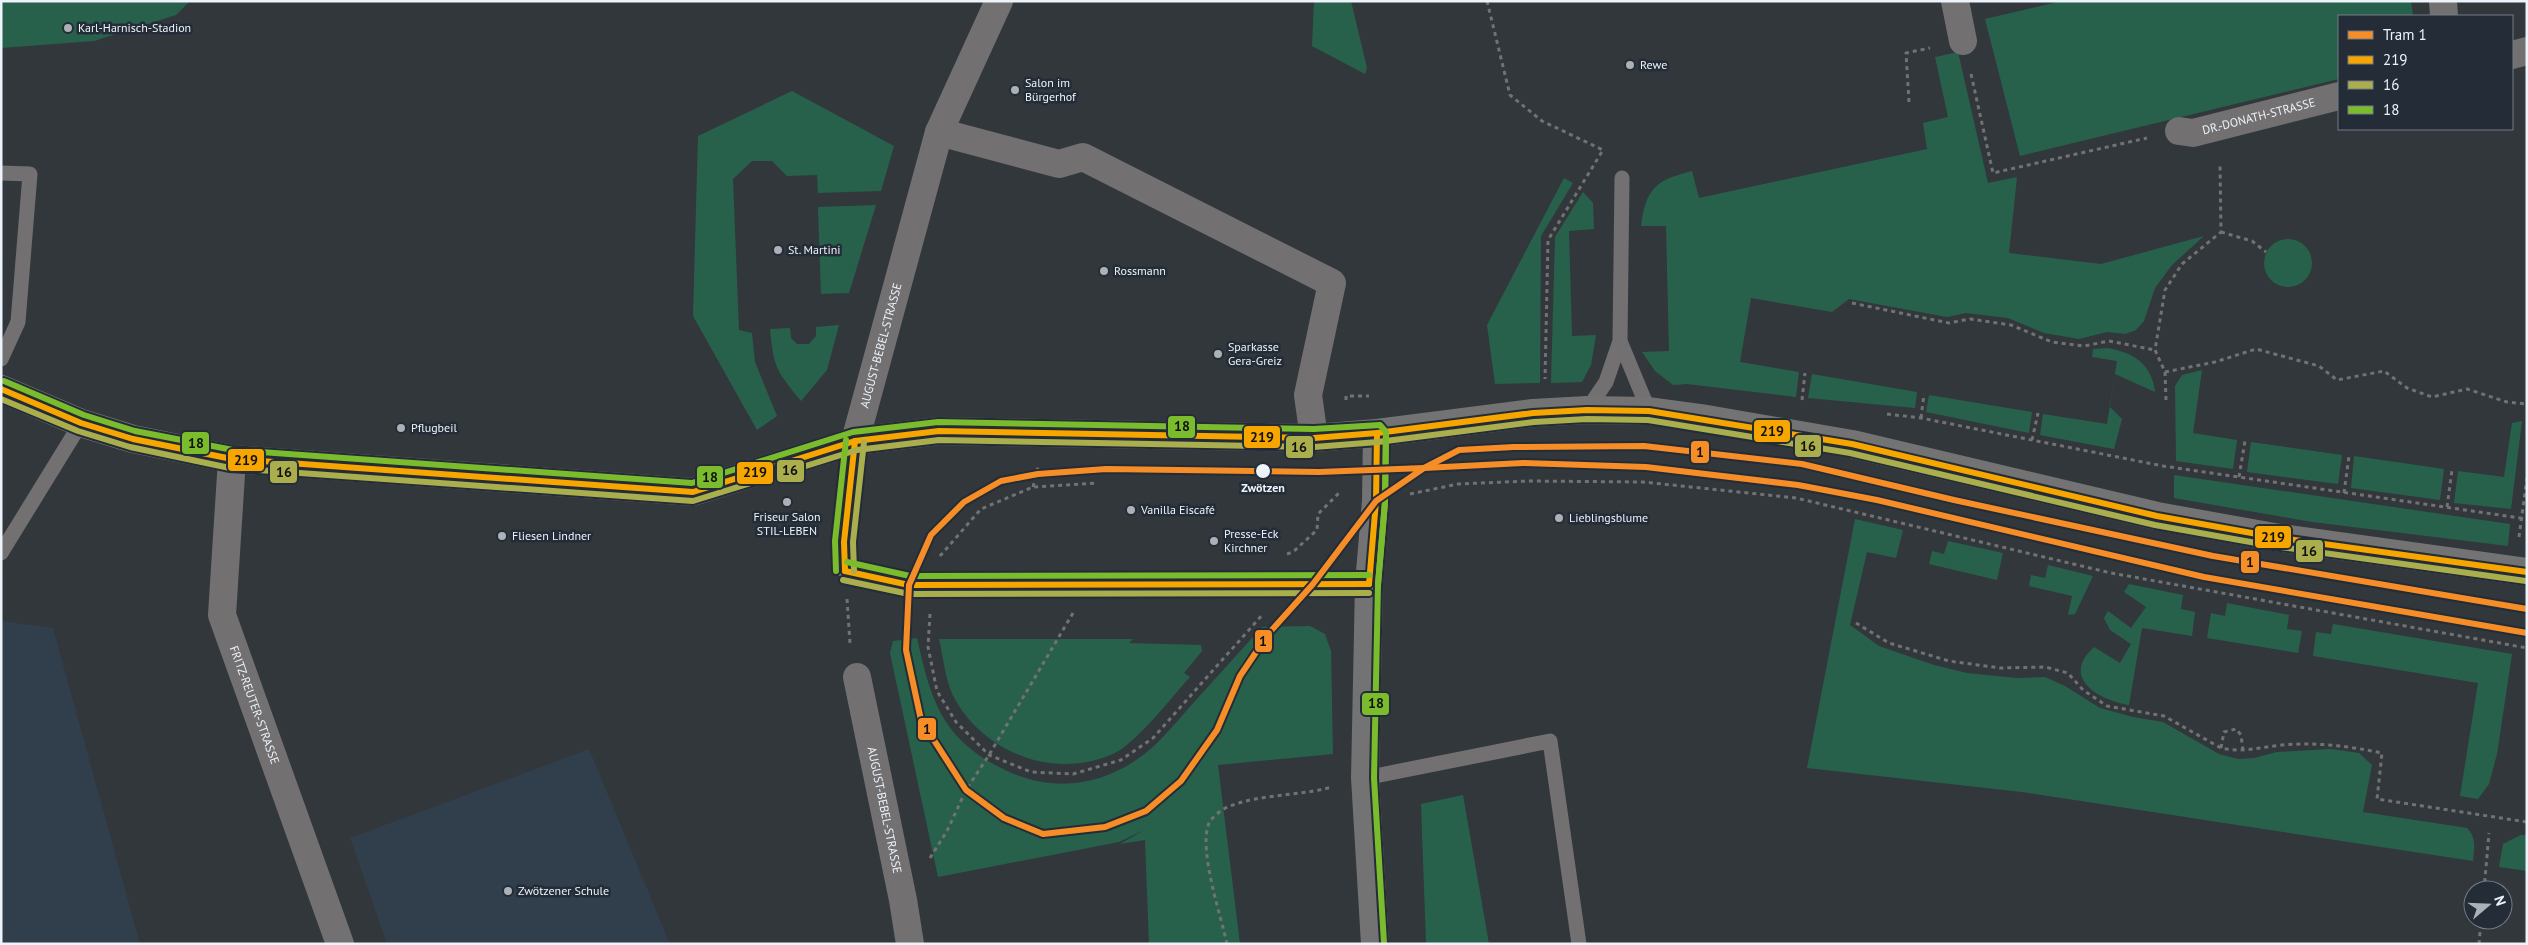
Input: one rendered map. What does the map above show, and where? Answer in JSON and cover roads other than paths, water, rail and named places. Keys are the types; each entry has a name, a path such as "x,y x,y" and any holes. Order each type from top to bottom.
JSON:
{"main road":[{"path":"1,388 81,423 133,439 232,459 693,492 855,441 939,431 1314,438 1377,434 1533,413 1587,410 1649,411 1852,444 2157,516 2274,537 2521,571"},
{"path":"1375,944 1365,778 1368,584 1376,501 1377,434"}],"street":[{"name":"AUGUST-BEBEL-STRASSE","path":"855,441 939,132 1000,1"},
{"path":"1955,1 1963,41"},
{"path":"2443,1 2444,15"},
{"path":"2513,55 2527,51"},
{"name":"DR.-DONATH-STRASSE","path":"2179,131 2193,133 2338,96"},
{"path":"939,132 1059,164 1083,156 1332,283 1308,395 1314,438"},
{"name":"FRITZ-REUTER-STRASSE","path":"232,459 222,615 340,944"},
{"name":"AUGUST-BEBEL-STRASSE","path":"857,677 904,900 910,944"}],"lane":[{"path":"1,173 30,174 18,322 1,359"},
{"path":"1587,410 1606,382 1620,341 1622,178"},
{"path":"1620,341 1649,411"},
{"path":"1,553 81,423"},
{"name":"AUGUST-BEBEL-STRASSE","path":"855,441 844,542 845,571 909,586 1368,584"},
{"path":"1365,778 1550,741 1579,944"}],"tram line":[{"name":"1","path":"1424,468 1459,450 1514,447 1644,446 1802,464 1954,500 2213,556 2527,609"},
{"name":"1","path":"1424,468 1523,463 1646,467 1798,485 1877,500 2204,577 2527,633"},
{"name":"1","path":"1424,468 1376,501 1313,584 1269,633 1240,676 1217,730 1181,781 1146,811 1105,827 1043,834 1004,818 966,790 921,720 906,650 909,585 931,535 964,502 1001,481 1038,474 1106,469 1319,472 1424,468"}],"place":[{"name":"Karl-Harnisch-Stadion","path":"68,28"},
{"name":"Rewe","path":"1630,65"},
{"name":"Salon im Bürgerhof","path":"1015,90"},
{"name":"St. Martini","path":"778,250"},
{"name":"Rossmann","path":"1104,271"},
{"name":"Sparkasse Gera-Greiz","path":"1218,354"},
{"name":"Pflugbeil","path":"401,428"},
{"name":"Zwötzen","path":"1263,471"},
{"name":"Friseur Salon STIL-LEBEN","path":"787,502"},
{"name":"Vanilla Eiscafé","path":"1131,510"},
{"name":"Lieblingsblume","path":"1559,518"},
{"name":"Fliesen Lindner","path":"502,536"},
{"name":"Presse-Eck Kirchner","path":"1214,541"},
{"name":"Zwötzener Schule","path":"508,891"}]}
